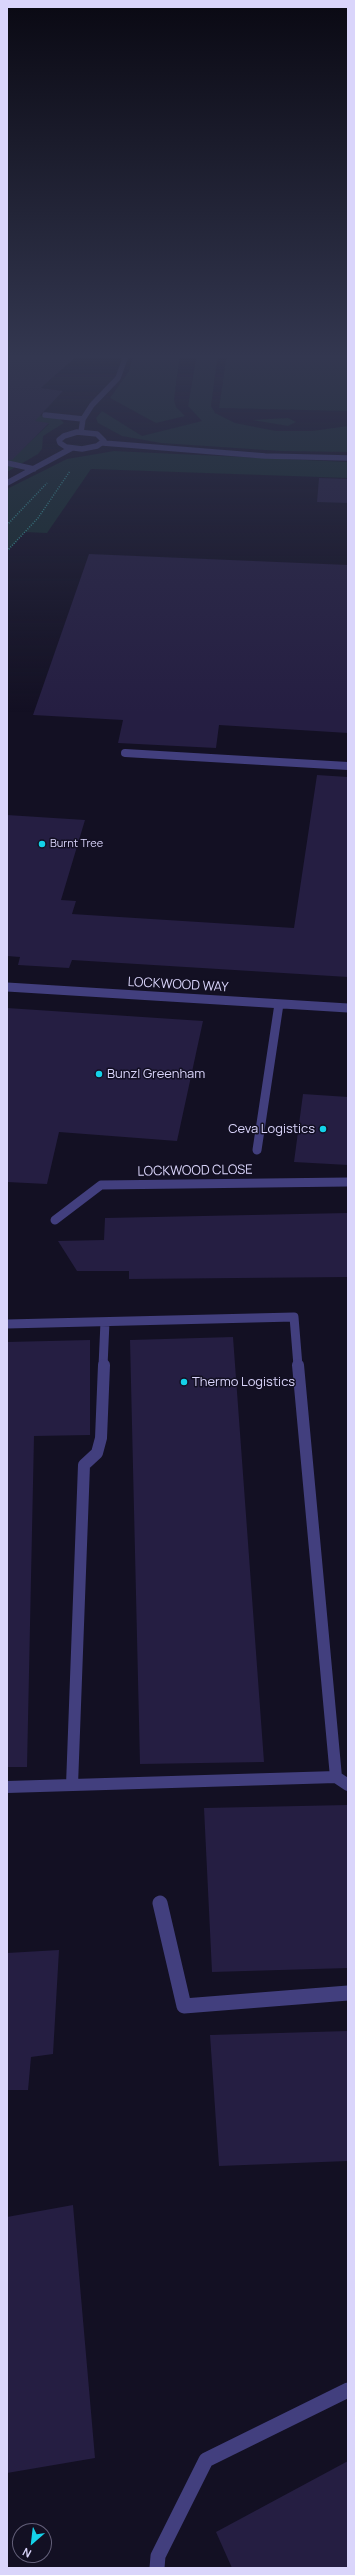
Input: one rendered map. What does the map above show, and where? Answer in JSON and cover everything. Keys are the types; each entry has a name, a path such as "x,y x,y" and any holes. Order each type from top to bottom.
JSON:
{"street":[{"path":"7,483 26,473"},
{"path":"125,753 348,766"},
{"name":"LOCKWOOD WAY","path":"7,987 348,1008"},
{"path":"258,1150 279,1004"},
{"name":"LOCKWOOD CLOSE","path":"55,1220 101,1186 348,1182"},
{"path":"7,1324 294,1317 336,1777"},
{"path":"72,1785 84,1465 97,1453 101,1438 105,1322"},
{"path":"7,1788 336,1777 348,1785"},
{"path":"160,1903 184,2006 348,1993"},
{"path":"157,2568 158,2556 206,2460 348,2390"}],"path":[{"path":"7,551 38,518 68,473"},
{"path":"7,524 51,479"}],"green space":[{"path":"39,473 88,473 47,533 25,532 7,551 7,489"},
{"path":"210,473 348,473 348,478"}],"building":[{"path":"319,478 348,479 348,503 317,502"},
{"path":"89,554 348,565 348,733 219,725 216,748 118,743 123,720 33,715"},
{"path":"317,775 348,777 348,977 72,960 69,968 18,965 20,957 7,956 7,815 85,820 61,900 76,901 72,914 294,928"},
{"name":"Bunzl Greenham","path":"7,1008 203,1021 177,1141 59,1132 47,1184 7,1182"},
{"name":"Ceva Logistics","path":"303,1094 348,1097 348,1165 294,1162"},
{"path":"348,1213 348,1277 129,1279 129,1271 77,1271 58,1241 104,1240 105,1218"},
{"path":"233,1337 264,1762 140,1764 130,1340"},
{"path":"90,1340 90,1435 34,1436 27,1767 7,1767 7,1342"},
{"path":"348,1805 348,1968 212,1972 204,1808"},
{"path":"59,1950 53,2054 31,2057 28,2090 7,2090 7,1953"},
{"path":"348,2031 348,2161 219,2166 210,2035"},
{"path":"73,2205 95,2458 7,2473 7,2217"},
{"path":"348,2461 348,2568 232,2568 216,2532"}],"place":[{"name":"Burnt Tree","path":"42,844"},
{"name":"Bunzl Greenham","path":"99,1074"},
{"name":"Ceva Logistics","path":"323,1129"},
{"name":"Thermo Logistics","path":"184,1382"}]}
